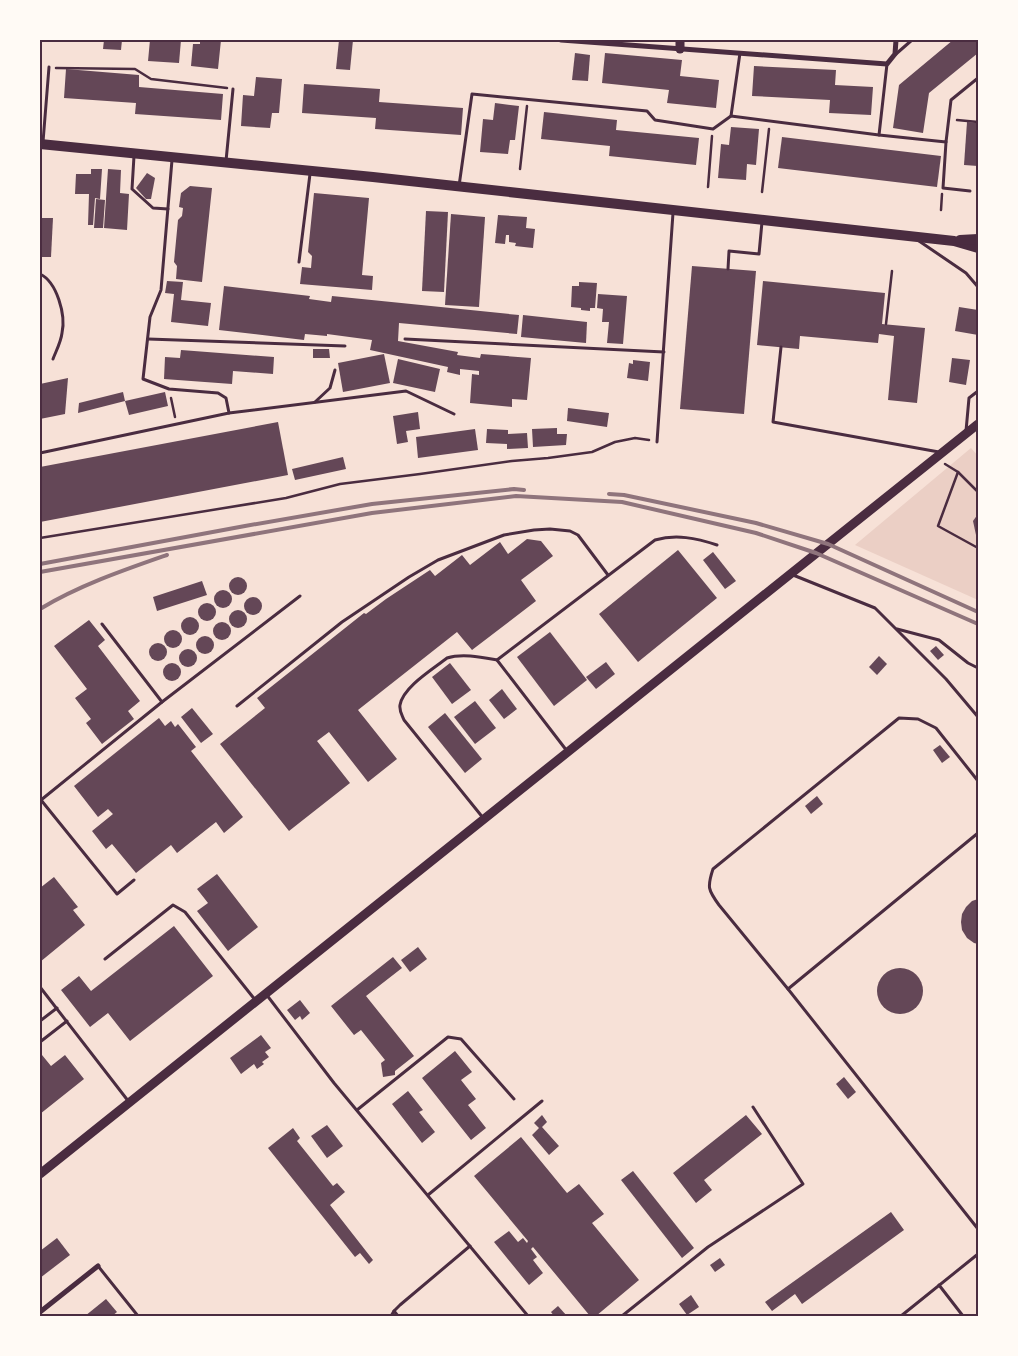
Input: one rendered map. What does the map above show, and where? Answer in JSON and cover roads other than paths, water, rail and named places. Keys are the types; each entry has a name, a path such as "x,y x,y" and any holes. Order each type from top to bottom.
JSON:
{"main road":[{"path":"42,144 459,186 912,236 954,241 978,248"},
{"path":"954,241 978,239"}],"street":[{"path":"561,40 680,44 740,53 887,64 895,54 896,40"},
{"path":"40,1174 978,424"},
{"path":"40,1312 98,1266"}],"lane":[{"path":"895,54 912,40"},
{"path":"731,116 740,53"},
{"path":"879,135 887,64"},
{"path":"42,144 49,68"},
{"path":"970,191 943,188 946,142 951,100 978,78"},
{"path":"226,162 233,89"},
{"path":"459,186 472,94 647,111 655,120 713,129 731,116 946,142"},
{"path":"134,154 132,189 153,208 168,210"},
{"path":"172,157 162,290 150,317 143,379 169,389 218,393 226,398 229,413"},
{"path":"299,262 310,171"},
{"path":"657,442 673,210"},
{"path":"728,269 729,251 759,254 762,220"},
{"path":"912,236 966,273 978,287"},
{"path":"40,274 46,277 55,290 62,311 63,332 53,359"},
{"path":"148,338 345,346"},
{"path":"405,340 664,352"},
{"path":"781,347 773,422 939,455"},
{"path":"315,402 330,388 334,370"},
{"path":"40,453 229,413 406,391 454,414"},
{"path":"966,434 969,398 978,391"},
{"path":"237,706 342,622 409,577 438,560 504,536 534,530 570,531 578,536 608,575"},
{"path":"497,660 655,540 677,536 717,545"},
{"path":"790,574 875,608 946,679 978,717"},
{"path":"134,880 117,894 40,800 162,702 300,596"},
{"path":"102,624 162,702"},
{"path":"896,629 939,640 968,663 978,668"},
{"path":"484,819 404,720 400,711 400,705 409,688 447,658 454,655 497,660 568,752"},
{"path":"978,781 936,728 918,719 899,718 713,868 709,881 710,893 978,1229"},
{"path":"788,989 978,833"},
{"path":"105,958 173,905 185,912 256,1002"},
{"path":"40,986 130,1102"},
{"path":"266,994 334,1083 528,1316"},
{"path":"40,1021 57,1008"},
{"path":"40,1042 67,1021"},
{"path":"357,1110 448,1037 461,1039 514,1099"},
{"path":"428,1195 542,1101"},
{"path":"622,1316 708,1247 803,1184 753,1107"},
{"path":"391,1316 400,1305 470,1246"},
{"path":"901,1316 978,1254"},
{"path":"98,1266 138,1316"},
{"path":"939,1285 963,1316"},
{"path":"394,1311 398,1316"}],"railway":[{"path":"40,564 372,504 514,489 524,490"},
{"path":"609,494 624,495 756,523 828,544 978,612"},
{"path":"40,572 372,513 516,496 622,502 756,533 816,553 978,624"},
{"path":"40,609 86,585 167,555"}]}
